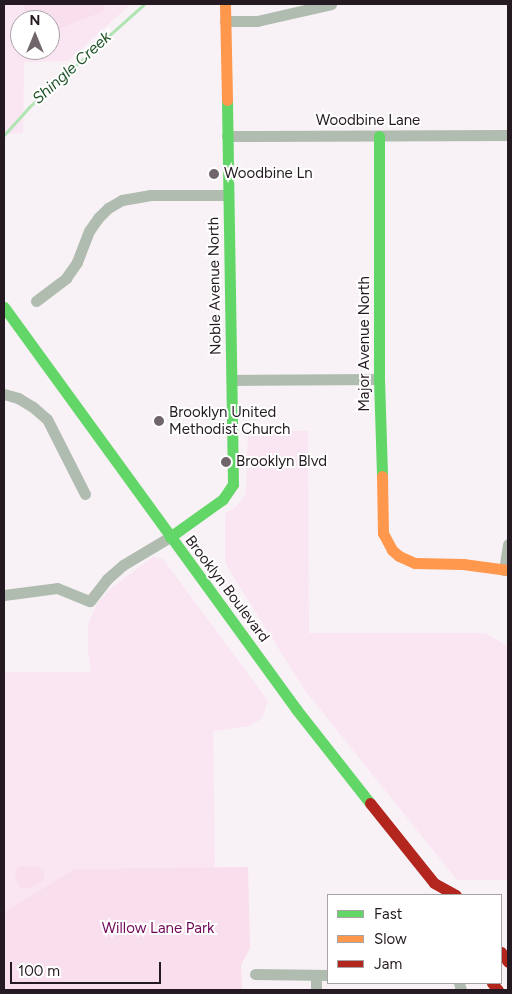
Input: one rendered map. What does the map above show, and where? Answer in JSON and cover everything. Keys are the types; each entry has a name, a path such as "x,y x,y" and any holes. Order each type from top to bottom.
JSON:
{"street":[{"name":"Noble Avenue North","path":"170,537 223,499 230,491 233,469 225,4"},
{"path":"225,21 257,21 330,4"},
{"name":"Woodbine Lane","path":"227,136 508,135"},
{"name":"Major Avenue North","path":"380,136 379,378 383,533 392,550 399,556 415,563 463,564 506,570"},
{"path":"36,301 66,278 77,262 89,231 98,218 108,208 122,200 151,195 228,195"},
{"name":"Brooklyn Boulevard","path":"6,314 296,708 434,883 454,894"},
{"path":"232,380 379,378"},
{"path":"4,394 18,398 33,407 47,419 85,494"},
{"path":"4,595 57,588 90,601 107,579 123,565 170,537"},
{"path":"506,570 508,544"},
{"path":"434,883 434,894"},
{"path":"254,974 327,975"},
{"path":"316,975 316,990"}],"shaded area":[{"path":"4,4 131,4 67,61 24,62 23,133 4,134"},
{"path":"248,430 308,431 309,633 485,633 508,647 508,880 457,880 304,689 228,568 225,561 225,514 236,507 246,494"},
{"path":"153,557 163,559 268,701 262,718 250,726 213,731 215,868 74,869 4,912 4,672 91,672 88,652 88,625 97,604 110,589"}],"green space":[{"path":"23,4 103,4 104,11 60,28 60,10 24,10"},
{"path":"21,866 38,867 44,872 43,880 31,888 20,888 15,877 16,869"},
{"name":"Willow Lane Park","path":"248,867 250,948 241,965 242,990 4,990 4,912 74,869"}],"waterway":[{"name":"Shingle Creek","path":"4,135 29,107 144,4"}],"traffic: fast":[{"path":"170,537 223,499 233,484 227,100"},
{"path":"379,136 379,379 382,476"},
{"path":"4,307 296,709 370,803"}],"traffic: slow":[{"path":"225,4 227,100"},
{"path":"382,476 383,533 392,550 399,556 415,563 463,564 508,570"}],"traffic: jam":[{"path":"370,803 434,883 454,894"},
{"path":"502,953 508,962"},
{"path":"493,984 498,990"}],"place":[{"name":"Woodbine Ln","path":"214,174"},
{"name":"Brooklyn United Methodist Church","path":"159,421"},
{"name":"Brooklyn Blvd","path":"226,462"}]}
